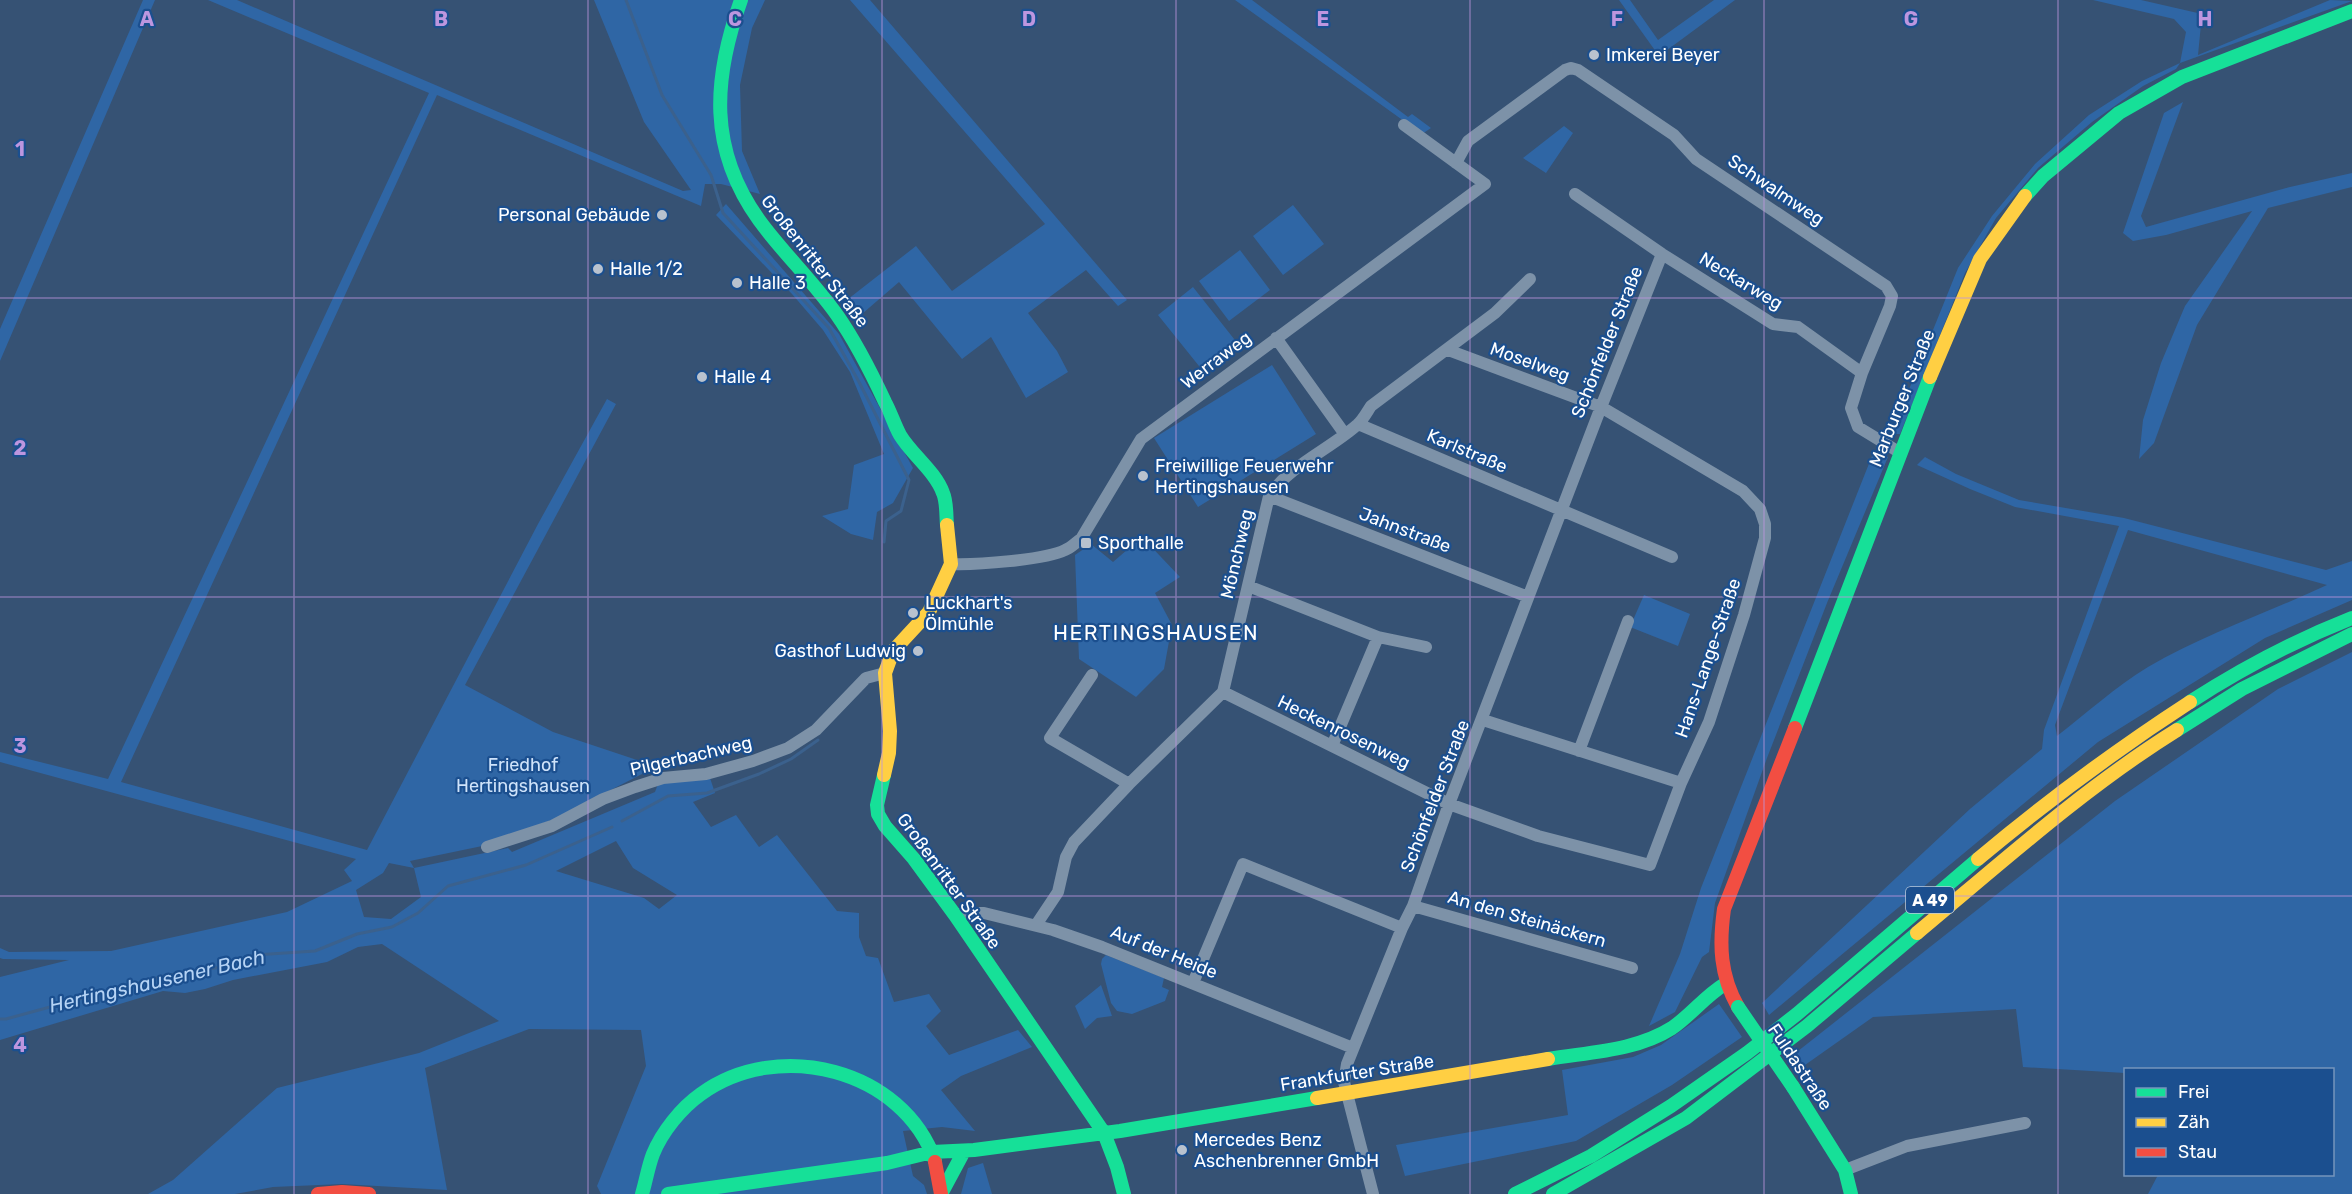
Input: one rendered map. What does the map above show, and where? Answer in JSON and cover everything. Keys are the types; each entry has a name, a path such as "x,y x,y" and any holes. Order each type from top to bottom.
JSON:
{"main road":[{"name":"Großenritter Straße","path":"741,0 720,79 718,110 722,144 730,170 759,220 836,314 857,345 900,435 944,494 951,564 929,612 893,651 885,673 890,731 889,753 877,805 878,814 885,826 914,858 955,915 1104,1133 1124,1194"},
{"name":"Marburger Straße","path":"1725,984 1719,953 1724,909 1798,722 1936,358 1980,260 2023,199 2043,176 2119,112 2182,77 2352,11"},
{"name":"A 49","path":"1515,1194 1591,1156 1671,1106 1747,1053 1797,1014 2029,816 2130,741 2226,679 2328,627 2352,618"},
{"name":"A 49","path":"1553,1194 1686,1118 1733,1083 1807,1026 2042,828 2143,751 2242,689 2352,634"},
{"name":"Fuldastraße","path":"1725,984 1845,1170 1851,1194"},
{"name":"Frankfurter Straße","path":"668,1194 1104,1133 1644,1043 1669,1032 1707,995 1725,984"},
{"path":"642,1192 649,1164 660,1141 685,1108 720,1081 747,1070 776,1064 817,1066 844,1073 867,1084 905,1112 918,1128 934,1157 941,1194"},
{"path":"941,1194 968,1152"},
{"path":"318,1194 342,1192 369,1194"}],"street":[{"name":"Schwalmweg","path":"1456,163 1468,141 1565,70 1571,68 1578,70 1674,135 1696,159 1886,286 1893,296 1862,373"},
{"name":"Werraweg","path":"951,564 970,565 1044,555 1065,550 1081,539 1141,439 1485,184 1404,125"},
{"name":"Neckarweg","path":"1575,194 1662,254 1773,324 1798,327 1862,373"},
{"name":"Schönfelder Straße","path":"1346,1092 1344,1082 1353,1048 1402,927 1413,906 1449,804 1483,720 1600,407 1662,254"},
{"name":"Mönchweg","path":"1223,693 1269,496 1279,482 1358,424 1371,406 1495,313 1530,279"},
{"path":"1276,338 1344,433"},
{"name":"Moselweg","path":"1448,350 1600,407"},
{"path":"1862,373 1851,408 1858,427 1899,452"},
{"name":"Hans-Lange-Straße","path":"1449,804 1538,836 1650,865 1681,783 1709,722 1743,619 1765,538 1765,524 1760,508 1743,490 1600,407"},
{"name":"Karlstraße","path":"1358,424 1562,511"},
{"name":"Jahnstraße","path":"1269,496 1528,597"},
{"path":"1562,511 1672,557"},
{"path":"1248,586 1378,637 1426,647"},
{"path":"1579,751 1628,621"},
{"path":"1332,746 1378,637"},
{"name":"Pilgerbachweg","path":"487,847 552,826 603,799 635,787 663,778 706,774 753,761 788,748 816,730 866,678 885,673"},
{"path":"1092,675 1050,738 1128,784"},
{"path":"1036,925 1059,892 1066,857 1074,842 1128,784 1223,693"},
{"name":"Heckenrosenweg","path":"1223,693 1449,804"},
{"path":"1483,720 1681,783"},
{"path":"1193,983 1243,864 1402,927"},
{"name":"An den Steinäckern","path":"1413,906 1632,968"},
{"name":"Auf der Heide","path":"955,915 984,914 1036,925 1102,947 1353,1048"},
{"path":"1346,1092 1373,1194"},
{"path":"1845,1170 1907,1146 2025,1124"}],"green space":[{"path":"143,0 155,0 0,361 0,329"},
{"name":"Friedhof Hertingshausen","path":"208,0 237,0 683,191 691,190 644,122 594,0 765,0 752,28 740,85 742,151 760,194 721,184 705,184 701,206 437,95 121,782 367,850 538,524 607,399 616,404 465,685 553,732 646,763 642,774 554,819 487,845 410,861 414,868 508,848 512,852 655,792 658,784 710,778 715,793 693,802 711,827 736,815 759,847 777,835 837,911 859,913 859,937 866,956 878,958 894,1002 929,994 941,1011 926,1026 949,1055 1018,1030 1032,1047 961,1076 941,1090 975,1131 942,1127 903,1131 913,1176 924,1185 927,1194 601,1194 597,1186 646,1066 641,1030 529,1029 425,1068 447,1190 342,1184 273,1187 235,1194 148,1194 173,1180 277,1088 419,1053 499,1021 382,944 358,947 327,962 233,980 205,989 185,993 163,991 0,1040 0,977 69,960 3,959 0,958 0,948 9,952 111,951 287,912 352,881 344,870 356,859 0,762 0,752 108,779 429,93","holes":["616,841 633,868 677,895 659,909 644,898 556,871","389,863 414,868 421,897 391,919 364,917 356,890 383,873"]},
{"path":"850,0 870,0 1127,300 1118,306 1086,270 1028,313 1057,351 1068,372 1026,398 991,337 962,359 899,282 855,320 843,303 916,246 952,291 1045,224"},
{"path":"1235,0 1252,0 1408,117 1412,114 1431,128 1422,134"},
{"path":"1619,0 1630,0 1658,40 1714,0 1735,0 1659,56"},
{"path":"2093,0 2141,0 2202,14 2198,55 2330,0 2352,1 2180,63 2186,32 2174,19"},
{"path":"2180,63 2176,69 2143,86 2092,122 2038,168 1996,218 1965,273 1900,434 1891,434 1958,268 1992,216 2035,164 2089,115 2142,81"},
{"path":"2183,102 2141,216 2146,227 2290,187 2352,173 2352,187 2268,208 2197,325 2154,443 2139,459 2143,420 2161,363 2185,306 2252,211 2166,235 2133,241 2123,233 2164,113"},
{"path":"1564,126 1573,133 1546,173 1523,158"},
{"path":"726,204 839,334 913,468 893,503 877,512 873,540 851,534 822,516 848,509 854,465 884,454 850,372 823,330 792,294 716,215"},
{"path":"1293,205 1324,244 1283,275 1253,236"},
{"path":"1240,250 1270,290 1229,321 1199,281"},
{"path":"1193,287 1238,344 1203,371 1158,315"},
{"path":"1272,365 1316,434 1198,507 1154,438"},
{"path":"1874,451 1888,457 1827,603 1767,758 1715,903 1709,952 1702,957 1675,1012 1649,1026 1680,954 1701,888"},
{"path":"1925,457 1956,474 2019,500 2124,518 2326,570 2352,561 2352,600 2265,638 2098,742 1769,1015 1762,1003 1970,809 2042,749 2044,730 2119,526 2015,507 1917,465","holes":["2128,530 2327,585 2214,634 2148,667 2057,736 2055,725"]},
{"path":"1142,537 1180,577 1155,593 1172,625 1164,669 1136,697 1079,659 1075,555 1091,544 1113,562"},
{"path":"1644,595 1690,614 1678,646 1630,627"},
{"path":"2352,652 2352,1194 2148,1194 2157,1176 2334,1176 2334,1068 2124,1068 2124,1073 2023,1067 2016,1009 1873,1017 1805,1065 1793,1055 2115,801 2278,689"},
{"path":"1106,955 1164,978 1162,987 1169,990 1165,1001 1132,1014 1117,1011 1111,1003 1101,964"},
{"path":"1101,985 1112,1016 1097,1018 1085,1029 1075,1006"},
{"path":"1719,1004 1742,1037 1672,1085 1576,1141 1405,1176 1396,1145 1568,1115 1562,1070 1633,1057 1661,1045"},
{"path":"983,1163 992,1194 961,1194 968,1168"}],"waterway":[{"name":"Hertingshausener Bach","path":"626,0 662,95 711,175 723,213 829,328 909,480 901,511 886,521 884,542"},
{"name":"Hertingshausener Bach","path":"622,821 668,796 707,793 759,774 791,759 818,740"},
{"name":"Hertingshausener Bach","path":"0,1019 164,976 221,967 255,955 315,951 357,934 392,927 418,913 448,886 526,865 612,827"}],"traffic: fast":[{"path":"741,0 725,58 721,86 720,113 731,167 742,193 759,220 828,303 851,336 900,435 939,485 945,500 947,525"},
{"path":"2025,196 2043,176 2119,113 2182,77 2352,11"},
{"path":"1795,728 1930,377"},
{"path":"2190,702 2269,656 2352,618"},
{"path":"2177,730 2242,689 2352,634"},
{"path":"884,775 877,805 878,814 955,915 1104,1133 1124,1194"},
{"path":"1515,1194 1591,1156 1671,1106 1747,1053 1797,1014 1978,859"},
{"path":"1553,1194 1686,1118 1807,1026 1917,933"},
{"path":"1548,1059 1612,1050 1658,1036 1679,1023 1725,984"},
{"path":"1738,1007 1793,1087"},
{"path":"642,1194 651,1159 667,1129 679,1113 701,1094 732,1077 766,1068 800,1066 835,1072 867,1085 896,1104 919,1129 935,1161"},
{"path":"1793,1087 1845,1170 1851,1194"},
{"path":"668,1194 887,1163 932,1152 974,1150 1120,1131 1317,1098"},
{"path":"941,1194 962,1155"}],"traffic: slow":[{"path":"1930,377 1980,259 2025,196"},
{"path":"884,775 889,753 890,731 885,673 893,651 929,612 951,564 947,525"},
{"path":"1978,859 2082,777 2190,702"},
{"path":"1917,933 2076,801 2177,730"},
{"path":"1317,1098 1548,1059"}],"traffic: jam":[{"path":"1738,1007 1732,995 1722,960 1724,909 1795,728"},
{"path":"935,1162 941,1194"},
{"path":"318,1194 342,1192 369,1194"}],"place":[{"name":"Imkerei Beyer","path":"1594,55"},
{"name":"Personal Gebäude","path":"662,215"},
{"name":"Halle 1/2","path":"598,269"},
{"name":"Halle 3","path":"737,283"},
{"name":"Halle 4","path":"702,377"},
{"name":"Freiwillige Feuerwehr Hertingshausen","path":"1143,476"},
{"name":"Sporthalle","path":"1086,543"},
{"name":"Luckhart's Ölmühle","path":"913,613"},
{"name":"Gasthof Ludwig","path":"918,651"},
{"name":"Mercedes Benz Aschenbrenner GmbH","path":"1182,1150"}],"district":[{"name":"HERTINGSHAUSEN","path":"1156,632"}]}
